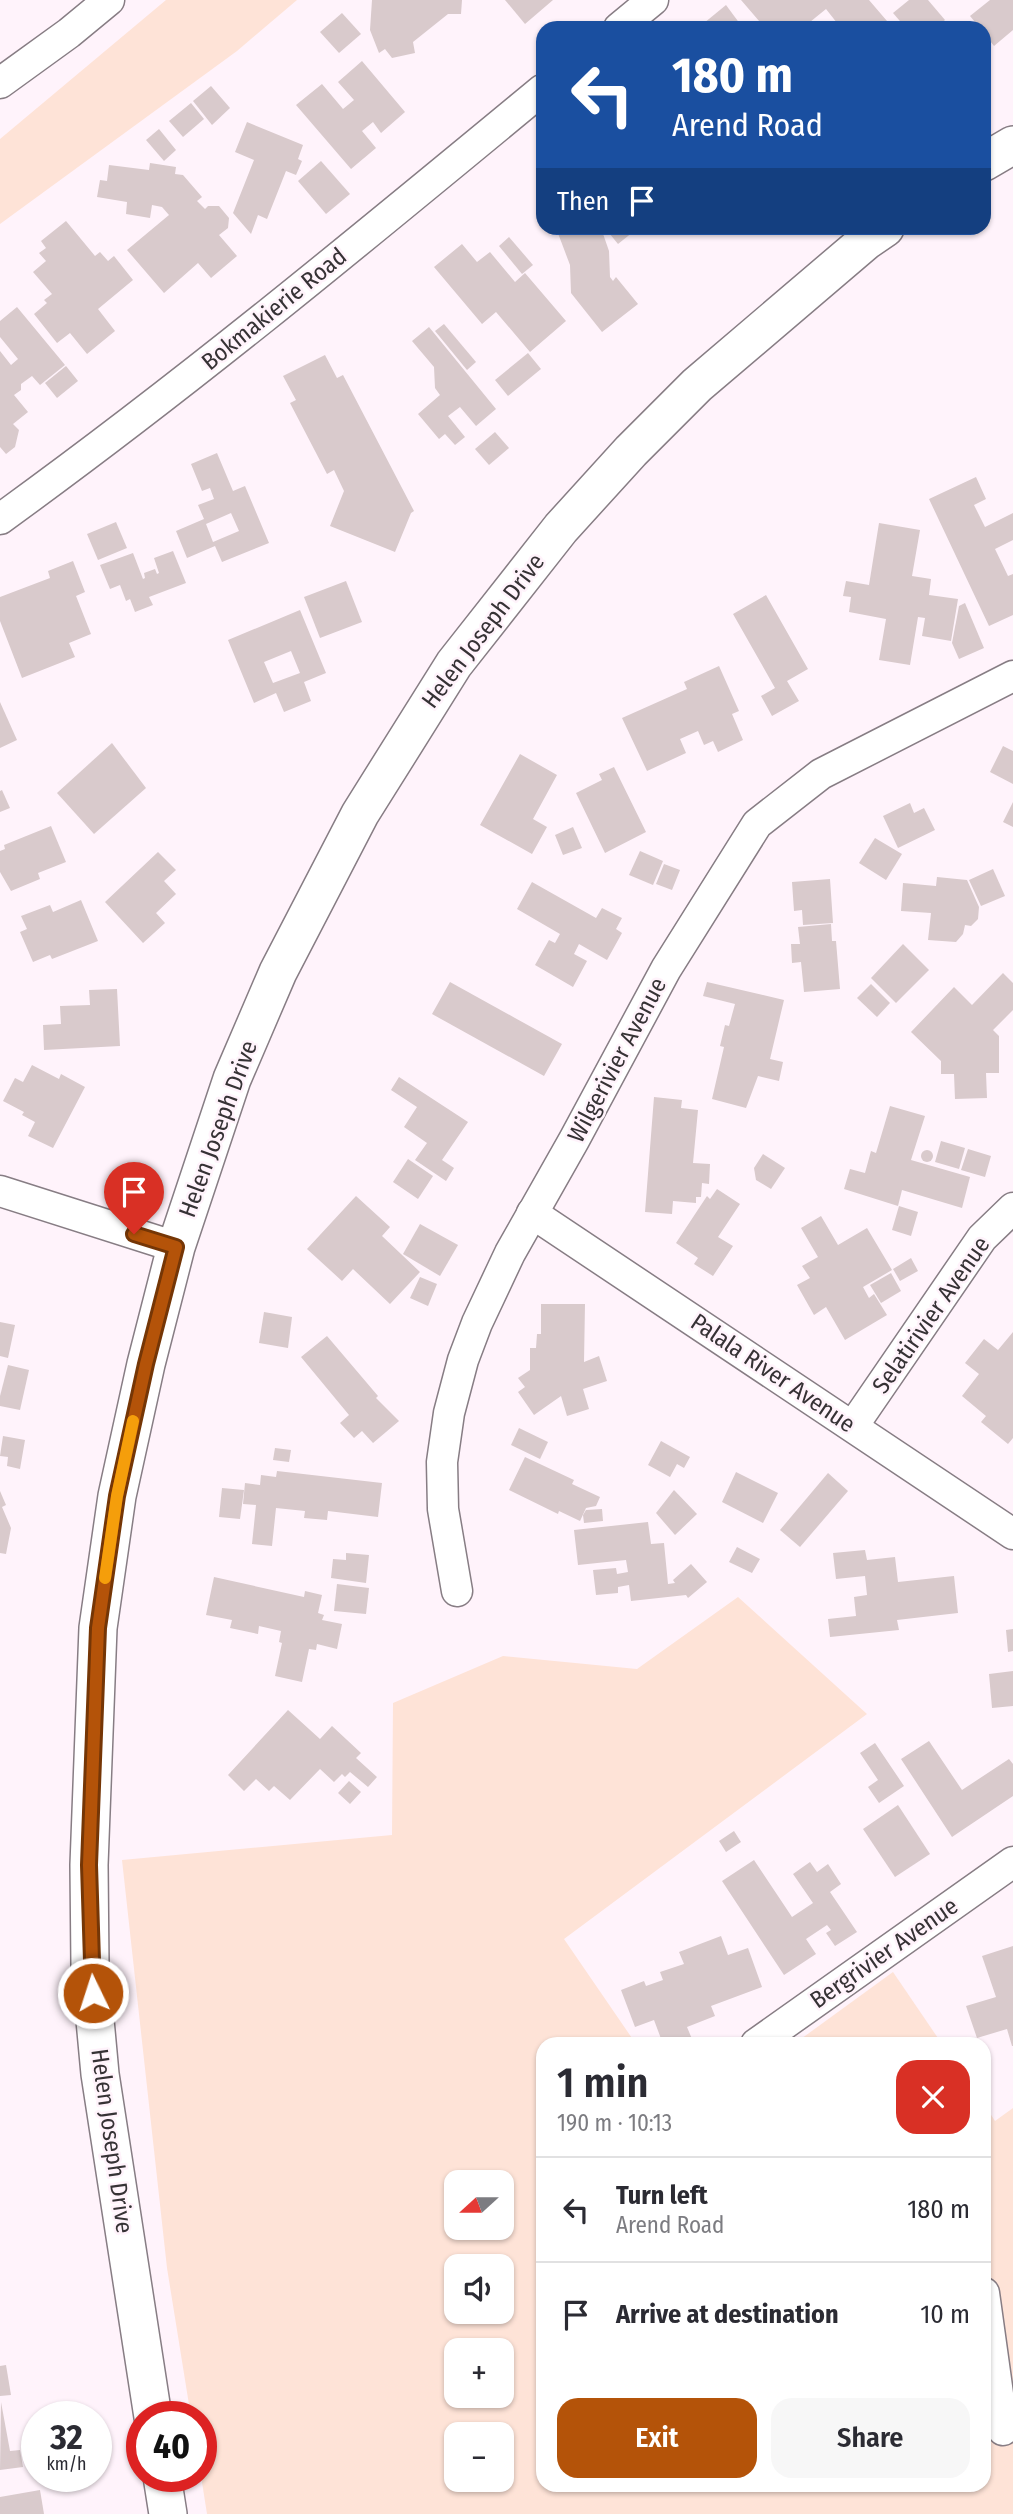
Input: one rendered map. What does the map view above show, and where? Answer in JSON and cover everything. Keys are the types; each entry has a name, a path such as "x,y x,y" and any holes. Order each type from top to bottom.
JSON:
{"street":[{"path":"0,83 109,0"},
{"path":"628,21 653,0"},
{"name":"Bokmakierie Road","path":"0,519 90,454 207,362 536,95"},
{"path":"991,158 1013,145"},
{"name":"Helen Joseph Drive","path":"151,2401 100,2074 90,1966 89,1865 100,1615 117,1496 146,1364 176,1247 232,1079 278,972 360,814 454,664 561,528 631,451 697,385 875,235"},
{"name":"Wilgerivier Avenue","path":"457,1591 443,1509 442,1462 449,1413 477,1322 532,1213 666,968 757,824 821,774 1013,676"},
{"path":"0,1191 176,1247"},
{"name":"Selatirivier Avenue","path":"853,1426 982,1238 1013,1208"},
{"name":"Palala River Avenue","path":"532,1213 1013,1534"},
{"name":"Bergrivier Avenue","path":"766,2037 1013,1862"},
{"path":"991,2343 1003,2430"},
{"path":"165,2492 168,2514"}],"shaded area":[{"path":"166,0 297,0 237,51 0,224 0,139"},
{"path":"738,1597 867,1714 564,1939 631,2037 536,2037 536,2492 991,2492 991,2115 995,2121 1013,2108 1013,2514 207,2514 204,2492 217,2492 217,2401 188,2401 167,2268 122,1860 392,1835 393,1703 503,1656 637,1669"},
{"path":"893,1972 937,2037 804,2037"}],"building":[{"path":"372,0 462,0 461,14 448,14 413,42 415,53 392,58 385,49 379,53 370,30"},
{"path":"505,0 553,0 525,24"},
{"path":"741,0 869,0 887,21 835,21 826,9 811,21 759,21"},
{"path":"909,0 928,0 945,20 900,21 893,13"},
{"path":"990,0 1013,0 1013,30 994,46 991,42 991,21 974,21 970,16"},
{"path":"726,5 738,21 707,21"},
{"path":"342,13 361,34 339,53 320,32"},
{"path":"362,61 405,112 381,133 373,122 362,131 376,148 351,169 296,105 322,84 343,109 354,100 338,82"},
{"path":"211,86 230,108 212,125 193,101"},
{"path":"191,103 204,119 183,137 169,121"},
{"path":"247,122 303,145 298,159 302,161 296,175 286,171 267,219 258,215 251,234 233,213 254,160 235,152"},
{"path":"159,129 176,150 164,161 146,140"},
{"path":"321,161 350,194 326,214 298,181"},
{"path":"150,163 176,167 175,174 183,175 202,197 197,201 205,209 208,206 219,206 229,218 228,228 219,235 237,256 211,278 198,263 164,293 127,250 169,215 162,207 152,205 150,218 126,214 127,202 97,197 100,180 107,181 109,165 149,170"},
{"path":"66,221 95,256 100,252 108,261 114,256 133,280 98,309 115,331 87,354 70,333 57,343 34,314 47,303 44,300 52,294 33,272 46,261 39,253 46,248 41,241"},
{"path":"559,235 603,235 609,251 610,277 613,281 616,277 638,304 602,332 571,293 570,265"},
{"path":"611,235 629,235 618,244"},
{"path":"509,237 533,265 522,274 499,246"},
{"path":"462,244 477,262 490,252 515,282 525,273 566,321 530,352 496,312 482,324 434,267"},
{"path":"17,307 65,365 40,385 32,376 21,384 21,390 14,395 28,412 13,424 19,430 15,447 6,454 0,447 0,351 11,365 18,359 0,337 0,321"},
{"path":"444,324 476,362 467,370 435,331"},
{"path":"429,327 496,409 476,426 460,407 448,416 465,437 455,445 445,434 439,439 418,414 440,395 435,388 434,367 412,341"},
{"path":"528,353 541,369 508,396 495,380"},
{"path":"325,355 337,378 343,375 414,511 395,552 330,526 344,491 334,470 327,474 290,403 296,400 283,376"},
{"path":"66,366 78,381 57,398 45,383"},
{"path":"495,432 509,448 489,465 475,449"},
{"path":"217,453 233,491 245,486 269,543 222,562 215,546 187,558 176,531 204,519 198,505 214,499 210,488 202,491 191,464","holes":["231,513 239,531 213,542 206,524"]},
{"path":"976,477 986,499 974,505 985,527 1013,513 1013,540 995,549 1008,576 1013,574 1013,615 989,626 929,499"},
{"path":"116,522 127,548 98,560 87,534"},
{"path":"879,523 920,530 912,576 931,579 929,595 958,599 951,641 922,636 925,618 918,617 910,665 879,660 886,619 849,612 851,597 843,596 846,581 869,585"},
{"path":"173,551 186,583 149,597 153,605 135,612 130,599 126,601 120,585 110,589 100,565 133,553 143,579 144,573 155,569 157,574 159,573 154,558"},
{"path":"73,561 85,592 76,596 91,634 69,643 75,657 22,678 0,621 0,597 50,578 48,571"},
{"path":"346,581 362,622 320,638 304,597"},
{"path":"766,595 808,669 787,681 799,701 772,716 761,696 775,688 733,614"},
{"path":"965,603 984,648 959,659 952,643 959,606"},
{"path":"300,610 326,673 304,682 311,701 284,712 276,693 254,703 228,640","holes":["291,651 300,673 273,683 264,662"]},
{"path":"719,666 739,711 732,714 743,740 718,752 713,741 704,745 698,731 680,739 686,753 647,771 622,718 687,689 684,682"},
{"path":"0,702 17,740 0,748"},
{"path":"112,743 146,788 94,834 57,793"},
{"path":"1003,746 1013,751 1013,784 990,772"},
{"path":"520,754 557,775 533,819 547,827 532,854 480,825"},
{"path":"614,767 646,832 605,853 576,793 602,780 599,774"},
{"path":"2,790 10,808 0,812 0,791"},
{"path":"1013,802 1013,827 1003,822"},
{"path":"910,803 914,813 924,808 935,830 898,848 883,816"},
{"path":"51,826 66,862 38,873 40,879 11,891 0,872 0,851 5,849 4,845"},
{"path":"573,827 582,848 563,855 555,835"},
{"path":"875,838 902,854 886,880 859,863"},
{"path":"640,851 663,861 653,885 629,875"},
{"path":"158,852 176,870 164,881 176,894 156,913 165,923 143,943 105,902"},
{"path":"664,864 680,870 672,890 656,884"},
{"path":"993,869 1005,896 981,906 969,880"},
{"path":"937,877 967,880 979,907 978,919 971,926 965,925 963,934 956,942 928,940 931,913 901,911 903,883 936,886"},
{"path":"830,879 833,923 803,925 802,910 794,911 792,882"},
{"path":"532,882 596,918 602,908 622,918 616,929 622,933 607,960 579,944 574,954 587,961 573,987 535,965 549,940 555,943 560,934 517,909"},
{"path":"81,900 98,941 52,959 50,955 33,962 20,932 27,929 21,916 50,905 53,912"},
{"path":"831,924 832,941 836,941 840,989 804,992 801,962 792,963 791,944 800,944 798,927"},
{"path":"903,944 929,970 896,1003 871,978"},
{"path":"1003,973 1013,983 1013,1010 993,1030 999,1036 999,1073 986,1073 987,1098 955,1099 954,1074 941,1074 941,1061 911,1032 954,987 972,1005"},
{"path":"450,982 562,1044 544,1076 432,1014"},
{"path":"707,982 784,1000 770,1059 783,1062 779,1081 758,1076 746,1108 712,1099 724,1047 720,1046 725,1025 729,1026 735,1004 703,996"},
{"path":"871,984 890,1003 877,1017 857,998"},
{"path":"117,989 120,1046 44,1050 43,1025 61,1024 60,1006 90,1005 89,990"},
{"path":"32,1065 59,1079 61,1074 85,1087 53,1148 28,1136 35,1122 22,1115 24,1112 3,1101 15,1078 23,1082"},
{"path":"399,1077 468,1122 442,1160 454,1168 446,1181 415,1160 427,1143 404,1127 417,1107 391,1090"},
{"path":"654,1097 682,1100 681,1108 698,1110 693,1163 710,1164 709,1184 702,1183 701,1197 696,1197 696,1203 673,1201 672,1214 645,1212"},
{"path":"890,1106 925,1116 911,1160 970,1177 962,1208 902,1190 898,1206 844,1189 850,1169 865,1173 871,1151 876,1153"},
{"path":"941,1141 965,1148 959,1169 935,1162"},
{"path":"968,1149 991,1156 985,1177 961,1170"},
{"path":"922,1151 932,1151 932,1161 922,1161"},
{"path":"763,1154 785,1168 771,1189 756,1180 754,1168"},
{"path":"408,1159 433,1176 418,1199 393,1182"},
{"path":"717,1189 740,1204 718,1237 733,1246 713,1276 694,1264 698,1258 676,1243 707,1196 710,1199"},
{"path":"356,1196 390,1227 382,1236 420,1272 390,1304 353,1269 342,1281 307,1249"},
{"path":"899,1206 918,1212 911,1236 892,1230"},
{"path":"821,1216 838,1245 867,1228 892,1270 863,1287 869,1298 874,1294 887,1315 845,1340 826,1307 814,1315 797,1285 810,1278 802,1266 818,1257 801,1228"},
{"path":"420,1224 458,1245 440,1276 403,1254"},
{"path":"911,1258 918,1271 900,1281 893,1269"},
{"path":"891,1273 901,1291 881,1303 870,1285"},
{"path":"420,1277 437,1284 428,1306 410,1298"},
{"path":"541,1304 585,1304 584,1362 599,1356 607,1381 583,1389 589,1409 567,1416 561,1396 534,1415 518,1392 525,1387 518,1378 530,1370 530,1348 536,1348 537,1334 541,1334"},
{"path":"264,1312 292,1317 288,1348 259,1343"},
{"path":"0,1322 15,1325 8,1358 0,1356"},
{"path":"1013,1332 1013,1438 1008,1444 981,1422 986,1416 962,1396 979,1374 965,1363 984,1339 998,1350"},
{"path":"327,1336 378,1396 376,1398 399,1421 373,1443 362,1431 354,1438 340,1423 349,1415 301,1357"},
{"path":"8,1365 29,1370 20,1410 0,1406"},
{"path":"519,1428 548,1442 540,1459 511,1445"},
{"path":"3,1436 25,1440 20,1469 7,1466 8,1457 0,1456"},
{"path":"661,1441 690,1457 684,1468 677,1464 670,1477 648,1465"},
{"path":"275,1448 291,1450 289,1462 273,1460"},
{"path":"525,1457 574,1480 572,1484 600,1497 596,1506 586,1508 580,1521 559,1511 558,1514 509,1490"},
{"path":"277,1471 382,1483 378,1517 328,1511 327,1520 304,1518 305,1511 276,1508 272,1546 252,1544 256,1505 243,1504 245,1483 260,1485 261,1475 276,1477"},
{"path":"736,1472 778,1493 763,1523 722,1502"},
{"path":"828,1473 848,1491 800,1547 780,1530"},
{"path":"222,1488 244,1490 240,1519 219,1517"},
{"path":"674,1490 697,1514 675,1535 656,1513"},
{"path":"0,1491 6,1505 2,1507 11,1528 6,1554 0,1553"},
{"path":"602,1509 603,1521 584,1523 583,1515 586,1510"},
{"path":"648,1522 651,1544 664,1543 668,1584 675,1583 673,1580 691,1564 707,1582 688,1598 686,1595 631,1601 629,1585 618,1587 618,1593 596,1595 593,1570 616,1568 617,1574 628,1572 626,1560 578,1565 574,1530"},
{"path":"737,1547 760,1559 752,1573 729,1562"},
{"path":"865,1550 867,1560 895,1557 898,1582 954,1576 958,1613 897,1620 899,1630 830,1637 828,1619 856,1616 854,1597 867,1595 865,1576 836,1579 833,1553"},
{"path":"346,1553 369,1555 366,1583 331,1578 333,1559 346,1560"},
{"path":"214,1577 304,1597 305,1591 322,1595 318,1613 324,1615 322,1620 342,1624 337,1649 317,1644 316,1650 309,1649 302,1682 275,1676 282,1643 279,1642 281,1631 259,1626 258,1634 230,1628 232,1620 206,1615"},
{"path":"337,1584 369,1588 366,1614 334,1611"},
{"path":"1013,1629 1013,1651 1008,1652 1006,1630"},
{"path":"1013,1671 1013,1706 992,1708 989,1674"},
{"path":"288,1710 320,1739 332,1726 361,1753 356,1758 377,1777 368,1787 350,1772 345,1777 342,1774 334,1782 320,1769 290,1800 274,1786 269,1791 256,1779 244,1791 228,1775"},
{"path":"929,1741 962,1790 1009,1759 1013,1764 1013,1796 952,1837 901,1759"},
{"path":"875,1743 904,1786 879,1803 868,1787 878,1780 860,1753"},
{"path":"349,1781 361,1792 350,1804 338,1793"},
{"path":"898,1805 930,1854 895,1877 863,1829"},
{"path":"734,1831 741,1842 726,1852 719,1841"},
{"path":"754,1860 792,1917 813,1903 793,1874 810,1862 817,1872 828,1864 841,1884 830,1892 857,1932 835,1946 826,1933 831,1930 827,1925 806,1939 816,1954 784,1975 722,1881"},
{"path":"721,1936 728,1955 748,1948 762,1987 711,2006 715,2016 687,2027 691,2037 660,2037 654,2020 635,2027 621,1990 644,1981 646,1986 663,1980 660,1972 684,1964 679,1952"},
{"path":"1013,1946 1013,2046 1007,2029 977,2037 966,2006 996,1997 982,1956"},
{"path":"6,2365 11,2395 0,2396 0,2366"},
{"path":"1,2402 10,2451 20,2450 21,2467 0,2470"},
{"path":"40,2492 44,2514 0,2514 0,2497"}],"slow traffic":[{"path":"105,1578 117,1496 133,1421"}],"route":[{"path":"93,1993 90,1966 89,1865 98,1628 117,1496 146,1364 176,1247 134,1234"}]}
